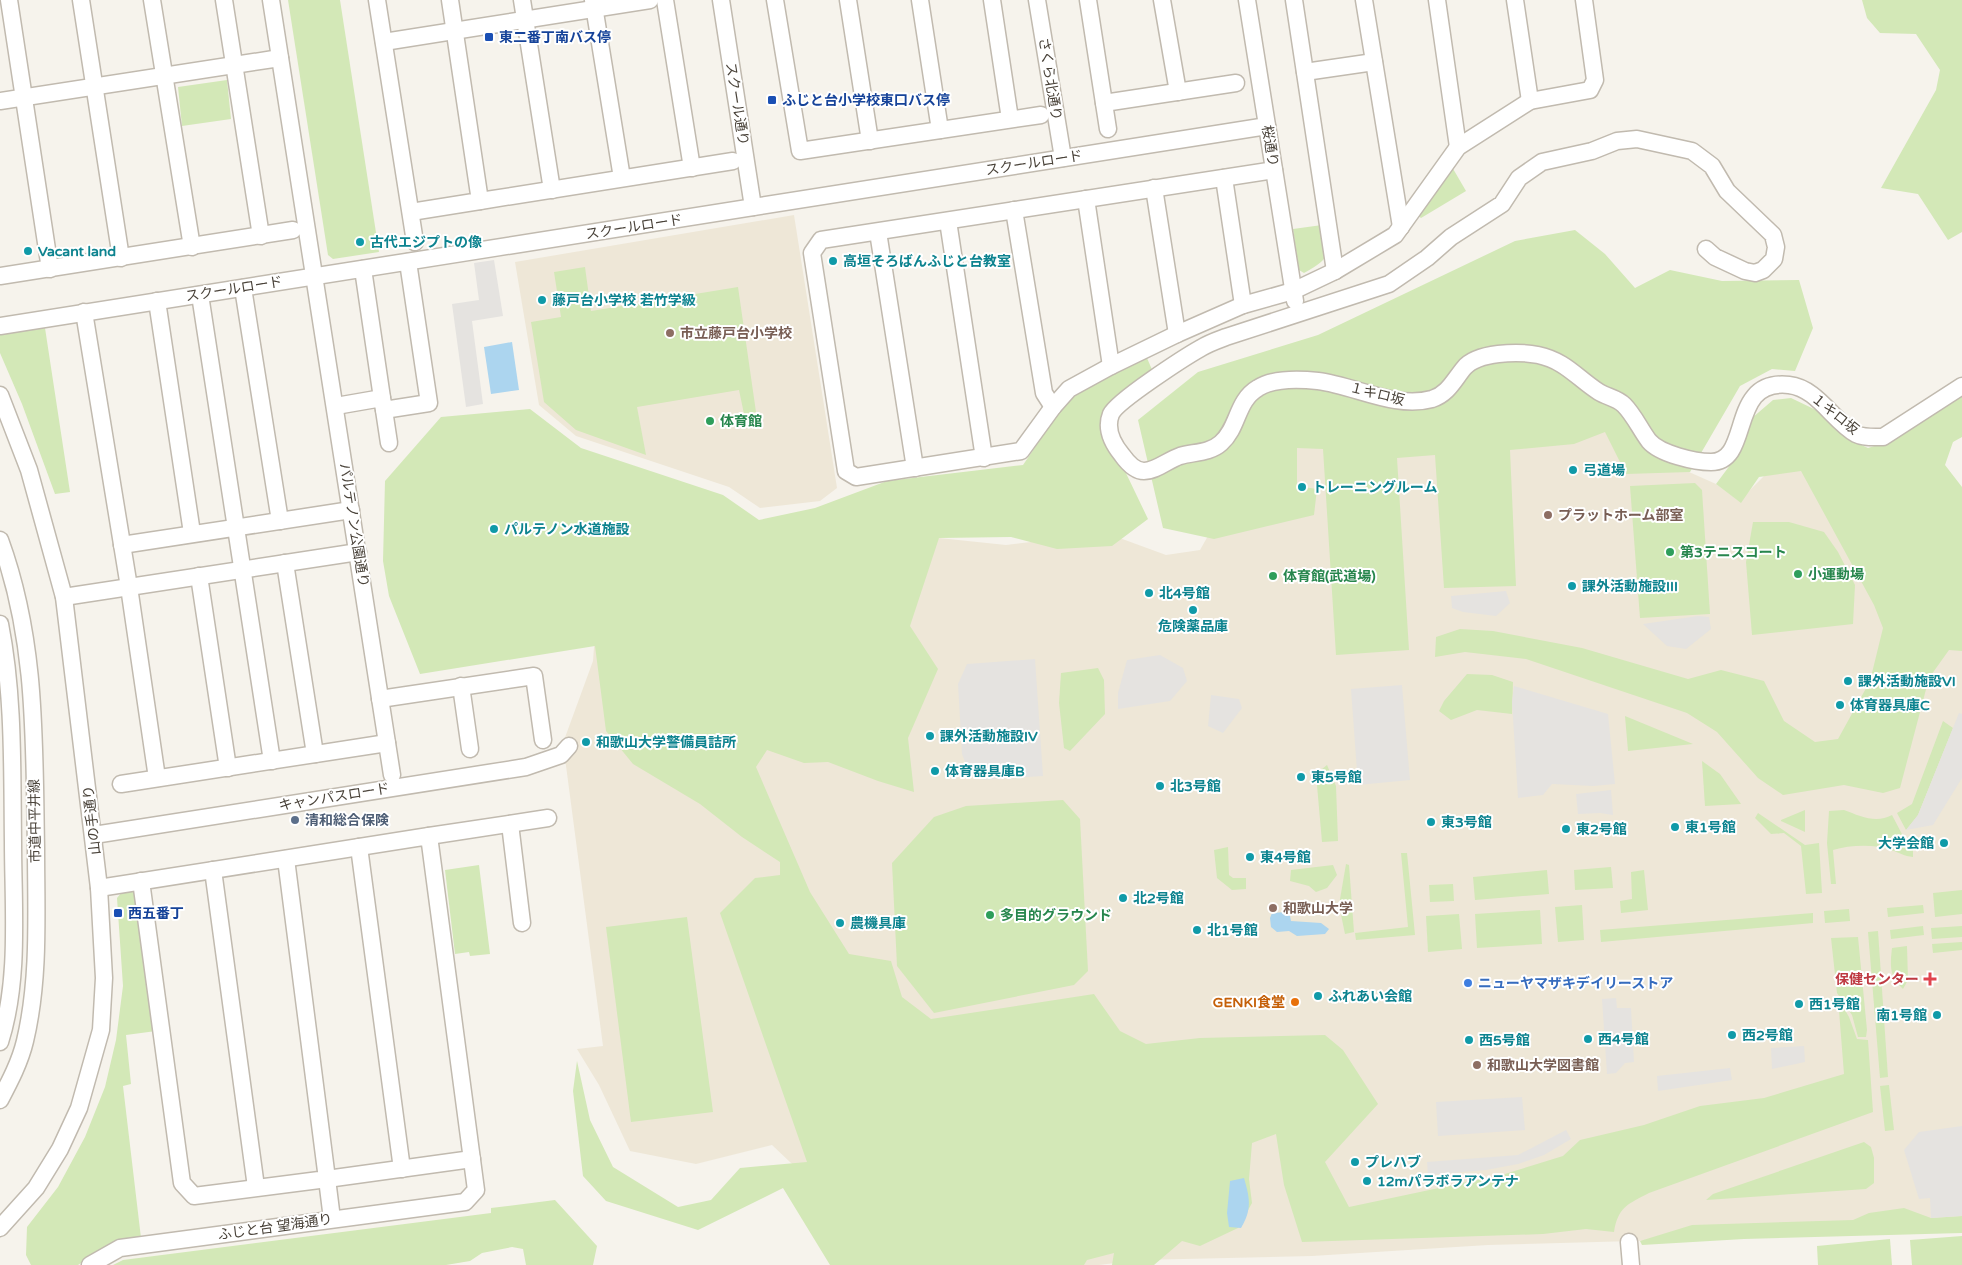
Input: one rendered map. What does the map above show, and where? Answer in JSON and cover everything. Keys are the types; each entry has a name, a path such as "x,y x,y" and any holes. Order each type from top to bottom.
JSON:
{"street":[{"path":"9,0 50,269"},
{"path":"81,0 121,258"},
{"path":"152,0 192,247"},
{"path":"224,0 261,236"},
{"path":"0,101 280,58 271,0"},
{"path":"377,0 415,242"},
{"path":"450,0 480,201"},
{"path":"522,0 552,190"},
{"path":"384,42 525,20 594,5 650,0"},
{"path":"665,0 692,168"},
{"name":"スクール通り","path":"721,0 753,207"},
{"path":"776,0 800,151 1041,115"},
{"path":"848,0 870,141"},
{"path":"920,0 940,130"},
{"path":"992,0 1010,119"},
{"name":"さくら北通り","path":"1037,0 1063,158"},
{"path":"1088,0 1108,129"},
{"path":"1162,0 1178,92"},
{"name":"桜通り","path":"1247,0 1298,315"},
{"path":"1294,0 1335,271"},
{"path":"1364,0 1401,227"},
{"path":"1437,0 1458,147"},
{"path":"1515,0 1530,101"},
{"path":"1274,170 948,222 821,240 812,253 846,471 856,478 1021,452 1053,407 1069,389 1177,334 1243,305 1293,291 1335,271 1395,235 1458,147 1530,101 1590,90 1595,80 1584,0"},
{"path":"594,5 622,178"},
{"name":"パルテノン公園通り","path":"280,58 336,406 392,774"},
{"path":"1305,72 1374,62"},
{"path":"1104,104 1236,83"},
{"name":"スクールロード","path":"0,326 1267,126"},
{"path":"1298,315 1389,284 1427,258 1451,237 1502,204 1519,178 1542,162 1592,151 1617,141 1637,139 1692,151 1712,166 1727,191 1773,235 1776,246 1774,259 1763,270 1755,273 1745,271 1732,263 1715,257 1706,249"},
{"path":"411,212 733,161"},
{"path":"1224,178 1243,305"},
{"path":"1154,188 1177,334"},
{"path":"1086,199 1111,366"},
{"path":"1014,210 1044,392 1053,407"},
{"path":"948,222 984,458"},
{"path":"0,276 293,230"},
{"path":"878,232 915,468"},
{"path":"336,406 383,404 429,408 408,262"},
{"path":"364,269 389,443"},
{"path":"243,288 280,520"},
{"path":"200,295 272,761"},
{"path":"157,301 192,533"},
{"path":"84,312 129,587 157,778"},
{"name":"１キロ坂","path":"1298,315 1226,337 1202,347 1127,399 1112,412 1109,427 1111,437 1122,455 1134,469 1144,471 1180,456 1205,452 1220,444 1231,431 1238,411 1245,399 1258,388 1276,381 1315,381 1347,386 1398,401 1411,402 1435,398 1447,391 1466,365 1477,359 1495,354 1536,355 1564,364 1601,394 1621,402 1633,415 1650,442 1658,449 1675,456 1712,462 1723,460 1731,454 1746,409 1753,398 1764,388 1791,385 1806,390 1856,434 1870,438 1883,437 1962,386"},
{"name":"山の手通り","path":"0,395 29,470 64,596 94,834 104,978 102,1030 80,1108 60,1149 36,1188 0,1228"},
{"path":"122,545 351,510"},
{"name":"市道中平井線","path":"0,540 18,600 32,679 36,923 36,967 25,1042 14,1073 0,1100"},
{"path":"64,596 358,552"},
{"path":"285,563 315,754"},
{"path":"199,576 228,768"},
{"name":"市道中平井線","path":"0,624 11,724 13,922 9,1000 0,1042"},
{"path":"380,699 534,676 543,740"},
{"path":"461,686 470,749"},
{"path":"121,784 387,743"},
{"name":"キャンパスロード","path":"94,834 526,767 561,754 569,746"},
{"path":"99,888 548,818"},
{"path":"510,824 522,923"},
{"path":"141,882 182,1183 194,1196 472,1159 429,836"},
{"path":"359,847 402,1169"},
{"path":"286,859 332,1219"},
{"path":"213,870 256,1188"},
{"name":"ふじと台 望海通り","path":"90,1265 120,1248 465,1202 476,1190 472,1159"},
{"path":"1629,1242 1631,1265"}],"shaded area":[{"name":"市立藤戸台小学校","path":"794,215 837,488 820,501 760,508 729,487 576,436 539,405 515,262"},
{"path":"494,260 503,316 472,321 483,404 466,407 452,304 479,300 474,263"},
{"name":"和歌山大学","path":"1603,418 1653,456 1716,484 1739,501 1793,447 1962,523 1962,1227 1815,1236 1488,1245 1312,1256 1139,1260 1099,1265 899,1265 772,1145 696,1164 630,1151 599,1085 577,1049 603,1046 563,743 593,661 595,634 939,538 1006,545 1106,533 1166,555 1200,550 1213,527 1271,449"},
{"path":"1506,591 1510,603 1496,616 1463,612 1452,608 1451,596"},
{"path":"1698,616 1709,617 1711,629 1686,649 1667,646 1643,624"},
{"path":"1160,655 1183,668 1187,681 1170,701 1118,709 1118,693 1127,660"},
{"path":"1035,659 1043,776 984,780 967,767 962,754 958,684 967,664"},
{"path":"1402,685 1410,780 1358,785 1351,689"},
{"path":"1514,686 1608,714 1615,784 1593,786 1552,784 1543,795 1518,798 1512,702"},
{"path":"1211,695 1239,699 1242,708 1223,733 1208,726"},
{"path":"1959,713 1962,714 1962,778 1933,825 1906,830 1918,815"},
{"path":"1611,790 1613,815 1600,813 1578,814 1576,794"},
{"path":"1616,998 1617,1008 1631,1008 1634,1062 1625,1063 1616,1073 1607,1074 1602,999"},
{"path":"1804,1046 1805,1062 1772,1069 1771,1048"},
{"path":"1730,1068 1732,1080 1658,1091 1657,1076"},
{"path":"1522,1097 1525,1130 1438,1136 1436,1102"},
{"path":"1962,1126 1962,1216 1931,1218 1930,1198 1919,1199 1904,1150 1919,1132"},
{"path":"1566,1130 1571,1139 1544,1155 1518,1164 1486,1170 1428,1175 1427,1162 1518,1155"}],"green space":[{"path":"288,0 340,0 379,252 333,259 328,255"},
{"path":"1862,0 1962,0 1962,232 1948,240 1918,194 1881,188 1936,90 1940,70 1916,34 1880,33 1867,18"},
{"path":"227,80 231,119 182,126 178,87"},
{"path":"1452,167 1466,191 1421,218 1417,215"},
{"path":"1322,225 1326,255 1320,263 1304,273 1299,270 1293,229"},
{"path":"1575,230 1605,254 1635,288 1670,270 1722,281 1799,280 1813,328 1795,371 1772,369 1740,386 1690,472 1626,474 1605,432 1574,444 1510,450 1516,586 1444,588 1435,455 1397,458 1409,650 1336,655 1323,449 1297,448 1297,486 1317,489 1314,515 1214,539 1163,528 1138,420 1198,372 1318,335 1515,241"},
{"path":"585,267 591,311 738,287 756,412 744,414 739,390 637,407 646,455 576,430 544,402 531,322 561,317 554,272"},
{"path":"45,328 70,492 55,494 22,404 0,353 0,335"},
{"path":"1147,358 1153,372 1110,407 1101,421 1148,519 1112,546 1057,549 1011,537 939,538 910,626 938,669 908,738 914,792 828,762 804,763 767,750 756,767 810,892 849,954 891,961 902,997 931,1019 1094,994 1120,1031 1146,1044 1200,1038 1325,1035 1343,1050 1378,1104 1325,1162 1349,1207 1505,1174 1563,1156 1580,1140 1644,1125 1700,1106 1764,1098 1844,1074 1838,998 1849,1017 1857,1039 1868,1040 1873,1112 1649,1193 1625,1207 1618,1217 1614,1232 1586,1229 1543,1234 1302,1242 1284,1185 1276,1134 1252,1143 1249,1179 1252,1203 1238,1228 1200,1246 1182,1241 1154,1265 1112,1265 1114,1253 1087,1260 1084,1265 830,1265 783,1188 698,1230 606,1201 583,1176 573,1091 577,1061 590,1120 613,1167 678,1207 711,1200 740,1168 807,1162 720,913 755,878 780,875 780,862 742,837 700,804 633,764 606,731 595,646 420,674 389,596 383,561 385,481 441,417 530,409 581,448 723,495 759,520 815,508 887,481 1023,465 1063,406 1077,392"},
{"path":"1962,396 1962,437 1953,442 1945,465 1962,487 1962,651 1949,650 1929,678 1900,788 1883,793 1844,785 1783,795 1758,778 1717,732 1687,713 1526,659 1465,652 1435,657 1436,637 1460,629 1493,631 1582,648 1688,679 1721,670 1764,681 1784,721 1815,742 1838,739 1870,681 1883,628 1874,605 1801,471 1759,477 1741,503 1716,484 1742,449 1752,418 1773,400 1791,398 1816,410 1845,437 1868,448 1887,442"},
{"name":"第3テニスコート","path":"1695,483 1702,490 1710,614 1640,618 1630,486"},
{"name":"小運動場","path":"1753,522 1789,522 1824,532 1838,552 1855,585 1853,624 1752,635 1746,562"},
{"path":"1098,668 1104,680 1105,714 1070,751 1064,748 1059,703 1061,673"},
{"path":"1467,674 1492,675 1513,682 1512,714 1477,710 1451,720 1439,711 1444,701"},
{"path":"1625,716 1693,744 1628,751"},
{"path":"1943,721 1953,728 1918,815 1906,830 1897,813 1912,804"},
{"path":"1702,761 1720,774 1741,804 1705,806"},
{"path":"1327,765 1336,786 1338,841 1322,842 1316,774"},
{"name":"多目的グラウンド","path":"1063,800 1080,819 1088,971 1074,985 934,1013 897,966 892,863 934,817 966,806"},
{"path":"1805,810 1805,832 1781,821 1781,820"},
{"path":"1844,810 1862,817 1874,819 1886,818 1892,815 1904,838 1913,837 1913,857 1885,848 1870,846 1855,846 1833,850 1836,884 1831,884 1827,843 1829,811"},
{"path":"1758,813 1805,845 1819,843 1822,893 1806,894 1801,846 1784,833 1771,834 1755,818"},
{"path":"1228,847 1229,875 1233,878 1246,878 1246,889 1232,890 1217,878 1214,850"},
{"path":"1401,853 1407,853 1415,935 1356,940 1355,933 1408,927"},
{"path":"1346,864 1349,865 1354,932 1345,934 1339,905"},
{"path":"479,865 490,954 470,956 469,952 455,954 445,870"},
{"path":"1333,865 1337,875 1327,888 1316,892 1309,886 1290,881 1291,870"},
{"path":"1611,867 1613,888 1575,890 1574,870"},
{"path":"1547,870 1549,894 1475,900 1473,877"},
{"path":"1644,870 1648,910 1621,913 1620,901 1632,899 1631,872"},
{"path":"1453,884 1454,901 1430,902 1429,885"},
{"path":"1962,890 1962,914 1935,917 1933,893"},
{"path":"131,891 138,896 156,1031 126,1035 131,1084 123,1086 141,1238 101,1249 78,1265 31,1265 26,1255 27,1227 58,1187 85,1137 105,1087 116,1040 123,986 117,898 122,892"},
{"path":"1582,905 1584,940 1558,942 1555,907"},
{"path":"1923,905 1924,913 1888,917 1887,908"},
{"path":"1849,909 1850,921 1825,923 1824,911"},
{"path":"1540,910 1542,944 1477,948 1475,914"},
{"path":"1813,913 1813,923 1601,942 1600,930"},
{"path":"1459,914 1462,949 1428,952 1426,916"},
{"path":"687,917 713,1112 631,1122 606,927"},
{"path":"1923,926 1924,935 1891,939 1890,930"},
{"path":"1962,926 1962,937 1932,939 1931,928"},
{"path":"1878,931 1888,1077 1880,1078 1868,932"},
{"path":"1858,937 1867,1030 1866,1037 1858,1037 1852,1015 1837,993 1831,938"},
{"path":"1962,942 1962,950 1933,953 1932,944"},
{"path":"1907,946 1908,980 1903,989 1893,975 1891,954 1892,948"},
{"path":"1889,1085 1894,1130 1885,1131 1880,1086"},
{"path":"1864,1142 1871,1147 1874,1158 1874,1183 1866,1189 1706,1200 1713,1194"},
{"path":"555,1200 597,1246 593,1265 526,1265 523,1249 512,1247 482,1253 470,1261 446,1265 113,1265 123,1260 491,1213 491,1208"},
{"path":"1904,1208 1931,1218 1962,1216 1962,1233 1744,1239 1642,1245 1640,1241 1692,1225 1853,1220 1869,1213"},
{"path":"1962,1236 1962,1265 1912,1265 1910,1240"},
{"path":"1890,1239 1892,1265 1818,1265 1817,1246"}],"water":[{"path":"512,342 519,390 491,394 484,347"},
{"path":"1286,912 1290,916 1291,921 1321,923 1329,929 1325,934 1297,936 1289,931 1277,932 1271,927 1270,918 1272,913"},
{"path":"1244,1178 1249,1198 1247,1215 1241,1228 1229,1227 1227,1213 1230,1181"}],"place":[{"name":"東二番丁南バス停","path":"489,37"},
{"name":"ふじと台小学校東口バス停","path":"772,100"},
{"name":"古代エジプトの像","path":"360,242"},
{"name":"Vacant land","path":"28,251"},
{"name":"高垣そろばんふじと台教室","path":"833,261"},
{"name":"藤戸台小学校 若竹学級","path":"542,300"},
{"name":"市立藤戸台小学校","path":"670,333"},
{"name":"体育館","path":"710,421"},
{"name":"弓道場","path":"1573,470"},
{"name":"トレーニングルーム","path":"1302,487"},
{"name":"プラットホーム部室","path":"1548,515"},
{"name":"パルテノン水道施設","path":"494,529"},
{"name":"第3テニスコート","path":"1670,552"},
{"name":"小運動場","path":"1798,574"},
{"name":"体育館(武道場)","path":"1273,576"},
{"name":"課外活動施設III","path":"1572,586"},
{"name":"北4号館","path":"1149,593"},
{"name":"危険薬品庫","path":"1193,610"},
{"name":"課外活動施設VI","path":"1848,681"},
{"name":"体育器具庫C","path":"1840,705"},
{"name":"課外活動施設IV","path":"930,736"},
{"name":"和歌山大学警備員詰所","path":"586,742"},
{"name":"体育器具庫B","path":"935,771"},
{"name":"東5号館","path":"1301,777"},
{"name":"北3号館","path":"1160,786"},
{"name":"清和総合保険","path":"295,820"},
{"name":"東3号館","path":"1431,822"},
{"name":"東1号館","path":"1675,827"},
{"name":"東2号館","path":"1566,829"},
{"name":"大学会館","path":"1944,843"},
{"name":"東4号館","path":"1250,857"},
{"name":"北2号館","path":"1123,898"},
{"name":"和歌山大学","path":"1273,908"},
{"name":"西五番丁","path":"118,913"},
{"name":"多目的グラウンド","path":"990,915"},
{"name":"農機具庫","path":"840,923"},
{"name":"北1号館","path":"1197,930"},
{"name":"保健センター","path":"1930,979"},
{"name":"ニューヤマザキデイリーストア","path":"1468,983"},
{"name":"ふれあい会館","path":"1318,996"},
{"name":"GENKI食堂","path":"1295,1002"},
{"name":"西1号館","path":"1799,1004"},
{"name":"南1号館","path":"1937,1015"},
{"name":"西2号館","path":"1732,1035"},
{"name":"西4号館","path":"1588,1039"},
{"name":"西5号館","path":"1469,1040"},
{"name":"和歌山大学図書館","path":"1477,1065"},
{"name":"プレハブ","path":"1355,1162"},
{"name":"12mパラボラアンテナ","path":"1367,1181"}]}
